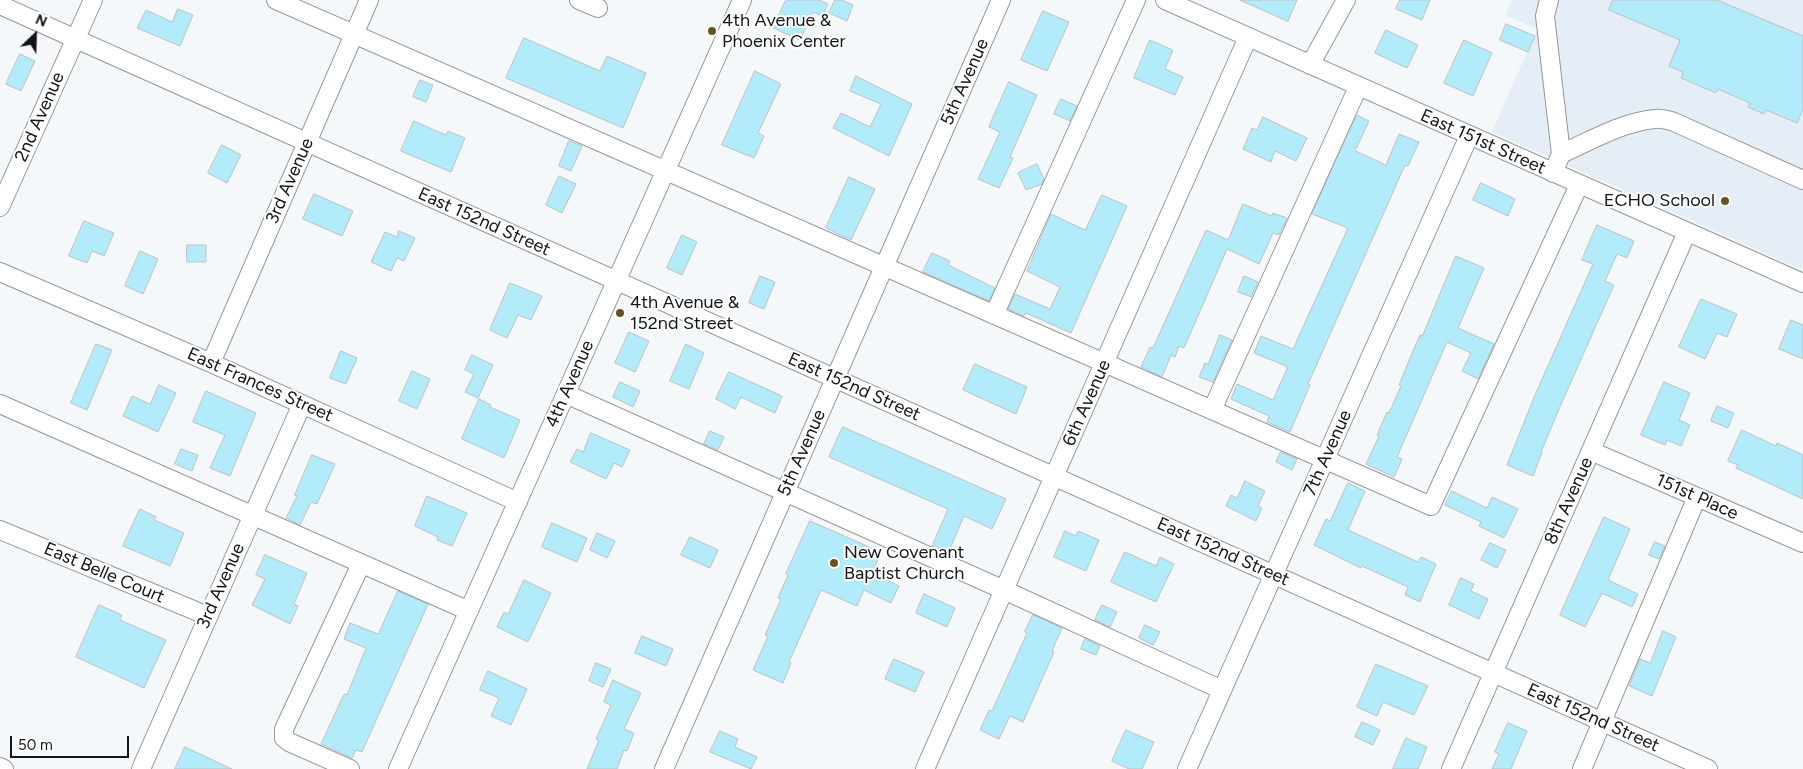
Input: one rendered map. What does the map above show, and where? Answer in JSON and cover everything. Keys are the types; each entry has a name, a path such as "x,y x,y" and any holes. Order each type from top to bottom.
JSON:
{"street":[{"name":"2nd Avenue","path":"0,207 93,0"},
{"path":"276,0 1431,506 1578,185"},
{"name":"3rd Avenue","path":"211,363 369,0"},
{"path":"579,0 598,8"},
{"name":"4th Avenue","path":"398,769 742,0"},
{"name":"5th Avenue","path":"664,769 1001,0"},
{"path":"994,315 1136,0"},
{"name":"East 151st Street","path":"1164,0 1578,185 1803,283"},
{"path":"1310,65 1346,0"},
{"path":"1549,0 1545,16 1561,154 1553,173"},
{"name":"East 152nd Street","path":"0,5 1708,769"},
{"name":"6th Avenue","path":"926,769 1248,37"},
{"path":"1212,410 1358,87"},
{"path":"1561,154 1617,129 1642,120 1657,118 1674,122 1803,180"},
{"name":"7th Avenue","path":"1187,769 1469,136"},
{"name":"8th Avenue","path":"1451,769 1687,232"},
{"name":"East Frances Street","path":"0,272 211,363 518,502"},
{"path":"566,394 1222,690"},
{"path":"0,404 469,611"},
{"name":"3rd Avenue","path":"141,769 302,404"},
{"name":"151st Place","path":"1591,451 1803,543"},
{"path":"1582,769 1697,497"},
{"name":"East Belle Court","path":"0,530 208,616"},
{"path":"350,769 289,742 284,738 284,729 361,564"},
{"path":"0,768 4,769"}],"shaded area":[{"name":"ECHO School","path":"1512,0 1803,0 1803,270 1492,132 1537,29 1505,15"}],"building":[{"path":"786,0 819,0 828,4 822,16 813,12 800,40 773,28"},
{"path":"835,0 842,0 853,5 847,21 829,13"},
{"path":"1240,0 1297,0 1288,21"},
{"path":"1400,0 1430,0 1422,20 1396,9"},
{"path":"1613,0 1717,0 1803,36 1803,109 1797,123 1766,110 1764,114 1748,107 1750,103 1718,89 1716,93 1681,78 1683,72 1669,66 1680,40 1609,10"},
{"path":"178,9 193,15 180,46 137,28 146,10 172,22"},
{"path":"1043,11 1069,22 1047,71 1021,60"},
{"path":"1506,24 1535,36 1528,52 1500,40"},
{"path":"1386,30 1418,45 1407,68 1375,53"},
{"path":"524,38 600,71 607,56 646,73 623,128 506,78"},
{"path":"1150,40 1173,50 1165,69 1183,77 1175,95 1134,78"},
{"path":"1464,40 1492,53 1473,96 1444,83"},
{"path":"20,54 35,61 21,91 6,84"},
{"path":"755,71 781,84 758,133 764,136 754,158 722,145"},
{"path":"856,76 912,104 889,156 833,128 841,113 870,127 881,104 850,91"},
{"path":"420,80 433,85 426,102 413,97"},
{"path":"1009,82 1037,95 1010,157 1013,158 999,188 978,179 1000,132 989,127"},
{"path":"1061,99 1077,106 1070,121 1054,114"},
{"path":"1357,115 1369,121 1355,151 1386,165 1399,134 1419,142 1408,166 1405,165 1308,384 1310,385 1290,432 1267,422 1269,416 1231,399 1237,384 1273,400 1287,369 1286,366 1254,353 1261,336 1293,349 1348,228 1312,214"},
{"path":"1263,117 1307,138 1296,161 1275,151 1271,162 1243,149 1252,128 1257,130"},
{"path":"414,121 446,135 448,131 465,138 451,172 401,151"},
{"path":"569,141 582,146 571,171 559,166"},
{"path":"222,145 241,155 227,183 208,173"},
{"path":"1037,164 1044,179 1042,184 1026,190 1018,173"},
{"path":"559,176 576,184 562,213 546,205"},
{"path":"849,177 875,189 851,240 826,228"},
{"path":"1481,183 1515,199 1508,216 1473,200"},
{"path":"314,194 353,211 342,236 303,219"},
{"path":"1102,195 1127,206 1071,333 1026,313 1024,316 1008,309 1015,294 1050,309 1060,287 1027,271 1051,214 1085,230"},
{"path":"1243,204 1272,216 1273,213 1287,218 1279,235 1273,233 1259,264 1227,249 1184,348 1179,346 1175,357 1171,355 1162,377 1141,367 1150,347 1153,348 1206,230 1228,240"},
{"path":"84,221 114,233 104,256 92,251 87,263 69,256"},
{"path":"1597,225 1634,241 1627,258 1617,254 1605,281 1614,285 1559,409 1533,476 1507,465 1535,395 1593,264 1582,260"},
{"path":"399,231 415,238 404,261 397,258 391,271 371,262 385,232 397,237"},
{"path":"682,235 697,242 682,275 667,268"},
{"path":"187,245 206,245 206,262 187,262"},
{"path":"140,251 158,259 143,294 125,286"},
{"path":"932,253 950,261 948,265 995,288 989,301 923,272"},
{"path":"1456,256 1484,268 1458,328 1494,344 1478,379 1462,371 1471,353 1447,342 1397,457 1402,459 1394,477 1366,464 1379,436 1377,435 1387,412 1389,413 1401,386 1399,385 1410,358 1420,335 1422,336"},
{"path":"760,276 775,282 764,309 749,303"},
{"path":"1244,276 1258,282 1251,297 1238,292"},
{"path":"510,283 542,296 531,320 518,315 507,338 490,330"},
{"path":"1701,299 1737,314 1727,337 1717,333 1705,359 1679,347"},
{"path":"1791,320 1803,325 1803,359 1779,349"},
{"path":"629,332 649,341 635,372 615,363"},
{"path":"1220,335 1232,340 1213,382 1199,377 1205,363 1208,364"},
{"path":"96,344 112,350 87,410 71,403"},
{"path":"686,344 704,353 689,389 670,381"},
{"path":"341,351 357,358 346,384 330,378"},
{"path":"472,355 493,365 478,398 465,392 474,374 465,370"},
{"path":"975,364 1027,387 1016,414 963,390"},
{"path":"412,371 430,379 417,409 399,401"},
{"path":"729,372 782,396 775,413 741,397 735,409 716,399"},
{"path":"620,382 640,391 633,407 613,397"},
{"path":"1664,382 1690,393 1679,420 1690,425 1681,446 1667,440 1665,445 1641,435"},
{"path":"159,385 176,393 158,432 123,416 132,396 150,404"},
{"path":"206,391 256,413 230,476 210,468 225,435 193,422"},
{"path":"479,399 491,405 490,407 520,420 504,458 462,439"},
{"path":"1717,406 1734,413 1728,428 1711,421"},
{"path":"843,427 1006,499 992,529 964,516 948,553 932,546 948,509 829,457"},
{"path":"1742,430 1776,446 1777,443 1803,455 1803,499 1736,468 1738,465 1728,461"},
{"path":"710,431 724,437 718,450 704,444"},
{"path":"591,433 630,450 622,467 614,463 606,479 570,462 577,449 583,452"},
{"path":"181,449 198,455 192,471 175,464"},
{"path":"1281,452 1297,459 1292,470 1276,462"},
{"path":"312,455 335,464 317,504 311,502 300,525 286,518 297,496 295,495"},
{"path":"1245,481 1265,491 1258,506 1262,508 1256,521 1226,506 1231,495 1237,498"},
{"path":"1348,483 1365,491 1348,530 1418,562 1421,557 1436,564 1420,602 1405,595 1408,587 1362,566 1361,568 1314,545 1326,519 1330,521"},
{"path":"1452,491 1487,508 1492,497 1518,509 1504,538 1479,526 1481,522 1445,505"},
{"path":"427,496 467,513 452,546 437,540 438,537 415,526"},
{"path":"140,509 156,517 154,520 184,533 170,566 123,546"},
{"path":"1604,517 1630,529 1608,580 1638,594 1632,607 1602,593 1585,627 1560,615"},
{"path":"810,521 881,552 872,573 899,586 891,603 864,590 857,606 821,590 789,662 791,663 783,683 753,670 768,636 765,635 781,599 778,598 788,575 786,574"},
{"path":"552,523 587,538 577,562 542,547"},
{"path":"1065,531 1076,536 1078,531 1099,540 1086,571 1054,557"},
{"path":"597,533 615,541 607,558 590,550"},
{"path":"690,537 718,550 710,568 681,555"},
{"path":"1655,542 1665,546 1659,559 1649,555"},
{"path":"1490,543 1506,550 1497,568 1481,560"},
{"path":"1125,552 1156,566 1160,557 1174,564 1156,602 1111,582"},
{"path":"265,555 307,573 294,604 298,606 290,624 252,605 265,579 256,575"},
{"path":"1461,578 1474,584 1471,591 1488,599 1479,619 1449,605"},
{"path":"524,580 551,593 528,642 497,627 504,612 508,614"},
{"path":"398,591 428,604 362,752 356,750 352,758 321,744 344,694 347,695 366,648 344,639 350,623 378,634"},
{"path":"924,594 955,608 947,627 916,613"},
{"path":"99,605 122,615 120,620 166,640 144,688 76,657"},
{"path":"1102,605 1117,612 1110,627 1095,620"},
{"path":"1033,615 1062,628 1052,651 1054,652 1023,722 1010,716 999,739 980,730 989,710 992,711 1027,633 1025,632"},
{"path":"1145,625 1160,632 1153,645 1139,638"},
{"path":"1663,631 1676,637 1652,696 1629,686 1640,659 1650,663"},
{"path":"642,636 673,649 666,666 635,653"},
{"path":"1085,639 1100,646 1096,655 1081,649"},
{"path":"894,659 924,672 915,692 885,679"},
{"path":"596,663 611,669 603,687 589,681"},
{"path":"1376,664 1428,686 1414,715 1383,702 1377,716 1357,707"},
{"path":"488,671 527,689 511,725 491,716 499,698 480,690"},
{"path":"613,680 641,693 624,729 634,733 627,751 624,750 617,769 587,769 599,740 596,739 611,705 604,702"},
{"path":"1362,722 1380,730 1373,745 1355,737"},
{"path":"1508,723 1527,731 1511,769 1492,769 1499,754 1495,752"},
{"path":"1126,730 1154,742 1142,769 1129,769 1112,761"},
{"path":"720,731 738,739 735,747 757,757 751,769 710,752"},
{"path":"1406,738 1427,747 1418,769 1393,769"},
{"path":"185,747 232,769 175,769"}],"place":[{"name":"4th Avenue & Phoenix Center","path":"712,31"},
{"name":"ECHO School","path":"1725,201"},
{"name":"4th Avenue & 152nd Street","path":"620,313"},
{"name":"New Covenant Baptist Church","path":"834,563"}]}
